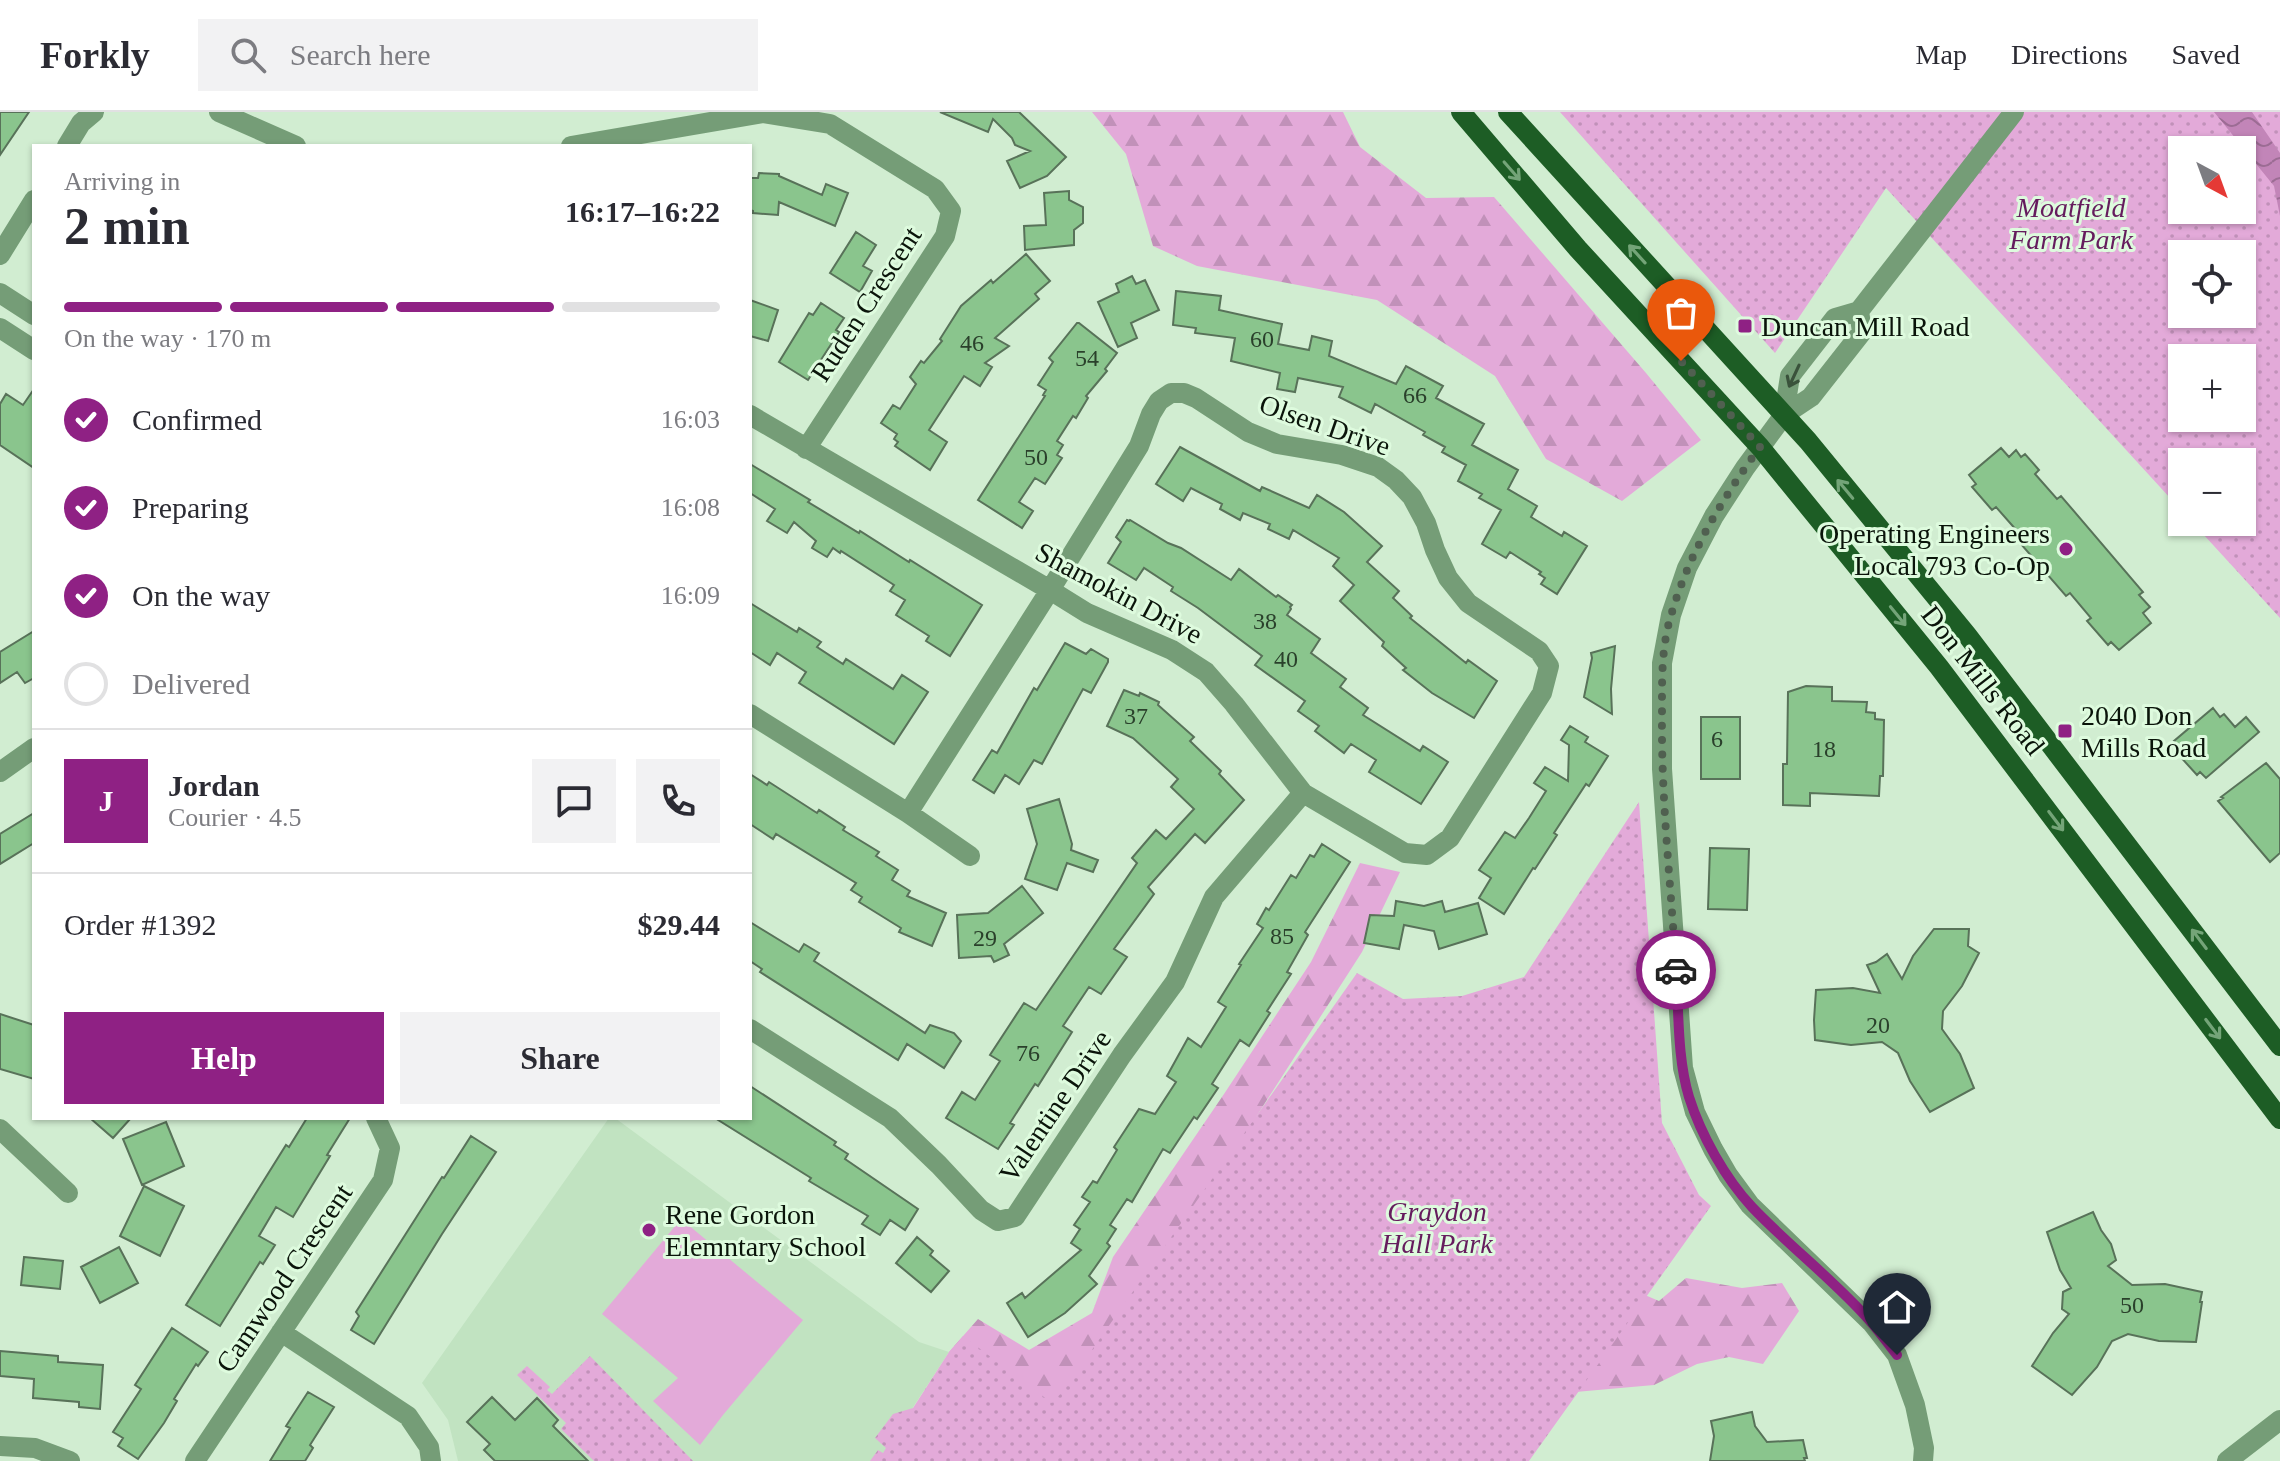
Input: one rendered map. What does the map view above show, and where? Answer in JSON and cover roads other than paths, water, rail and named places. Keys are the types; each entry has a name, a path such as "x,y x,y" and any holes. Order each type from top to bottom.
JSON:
{"main road":[{"name":"Don Mills Road","path":"1461,112 1578,249 1760,447 1939,667 2280,1119"},
{"name":"Don Mills Road","path":"1508,112 1784,415 1967,635 2280,1046"}],"street":[{"path":"68,144 81,123 94,112"},
{"path":"219,112 291,144"},
{"path":"1784,415 1790,376 1835,318 1859,311 2014,112"},
{"name":"Ruden Crescent","path":"583,144 763,113 830,124 935,189 951,211 945,236 806,449"},
{"path":"0,255 32,203"},
{"path":"0,293 32,314"},
{"path":"1859,311 1862,332 1811,397 1784,415 1760,447 1714,516 1687,568 1671,615 1662,663 1662,769 1683,1068 1695,1112 1728,1175 1750,1205 1847,1297 1897,1355 1915,1405 1924,1448 1923,1461"},
{"path":"0,328 32,349"},
{"name":"Olsen Drive","path":"908,813 1139,446 1159,401 1171,393 1184,393 1248,432 1277,444 1342,455 1378,467 1396,480 1412,497 1448,578 1468,603 1539,651 1549,666 1542,693 1450,838 1427,855"},
{"name":"Shamokin Drive","path":"752,416 1087,613 1172,650 1206,672 1303,793 1405,853 1427,855"},
{"path":"752,715 908,813 970,856"},
{"path":"0,772 32,749"},
{"name":"Valentine Drive","path":"752,1030 890,1118 981,1210 998,1221 1015,1217 1122,1055 1175,982 1214,897 1303,793"},
{"name":"Camwood Crescent","path":"195,1461 383,1180 390,1148 377,1120"},
{"path":"0,1129 68,1193"},
{"path":"281,1332 408,1416 429,1447 431,1461"},
{"path":"2227,1461 2280,1420"},
{"path":"0,1446 35,1448 70,1461"}],"water":[{"path":"2214,112 2252,112 2280,153 2280,216 2274,186 2256,164 2256,136 2233,136"}],"place":[{"name":"Duncan Mill Road","path":"1745,326"},
{"name":"Operating Engineers Local 793 Co-Op","path":"2066,549"},
{"name":"2040 Don Mills Road","path":"2065,731"},
{"name":"Rene Gordon Elemntary School","path":"649,1230"}],"park label":[{"name":"Moatfield Farm Park","path":"2071,223"},
{"name":"Graydon Hall Park","path":"1437,1227"}]}
